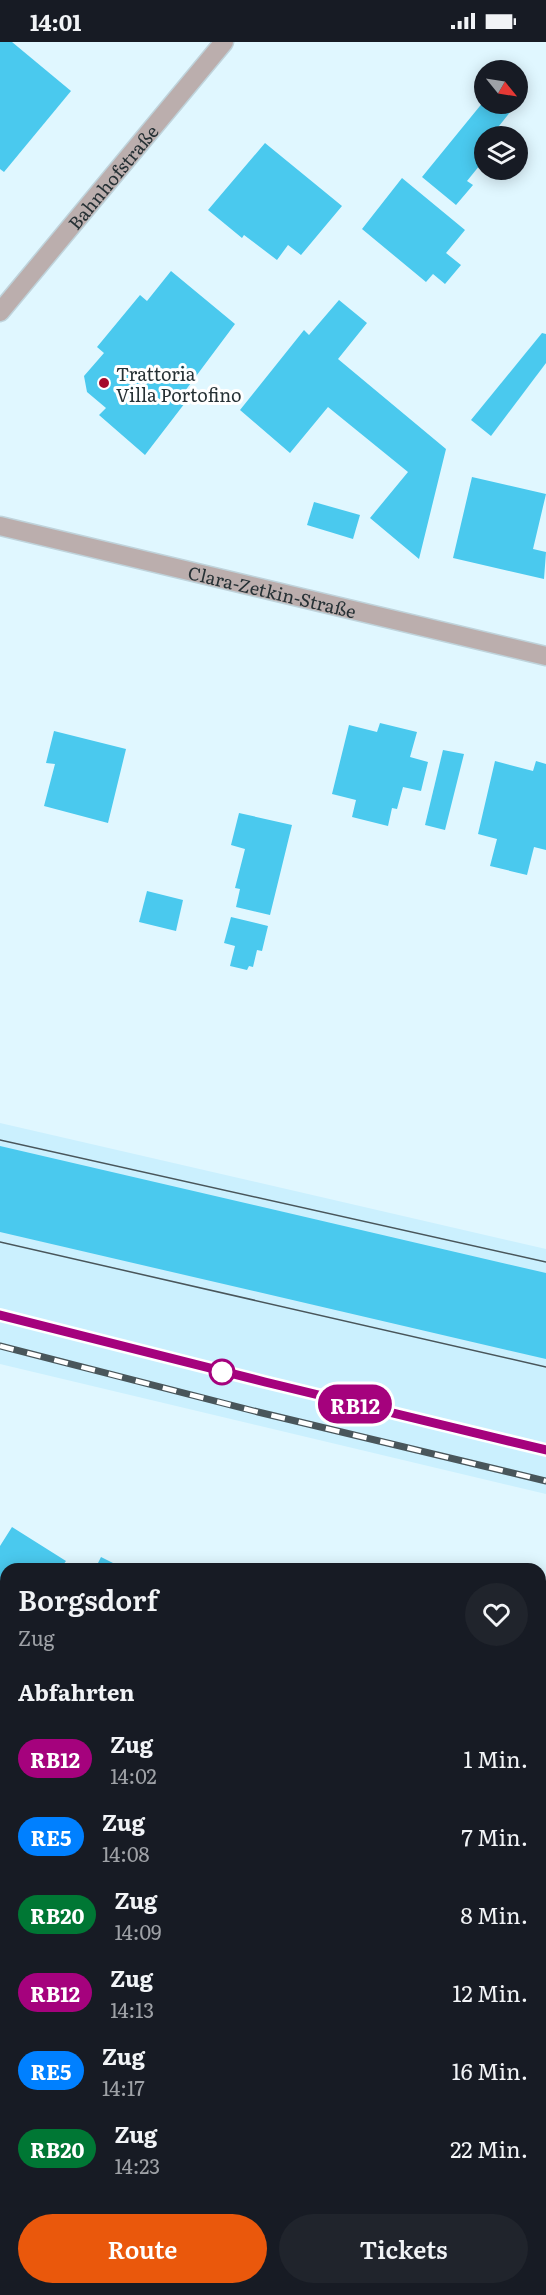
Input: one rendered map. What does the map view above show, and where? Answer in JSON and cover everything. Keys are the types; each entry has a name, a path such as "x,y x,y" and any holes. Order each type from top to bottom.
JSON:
{"street":[{"name":"Bahnhofstraße","path":"0,312 224,42"},
{"name":"Clara-Zetkin-Straße","path":"0,526 546,656"}],"shaded area":[{"path":"0,1123 546,1249 546,1494 0,1364"}],"building":[{"path":"0,42 12,42 71,91 4,172 0,169"},
{"path":"474,113 509,114 499,126 474,126 474,172 467,181 473,185 456,205 422,177"},
{"path":"265,143 342,206 301,255 288,245 277,260 244,235 242,238 208,210"},
{"path":"402,178 465,230 446,253 461,265 445,284 433,274 426,282 362,229"},
{"path":"171,271 235,324 182,395 188,399 145,455 99,415 106,408 87,392 84,376 104,353 97,347 140,295 147,301"},
{"path":"339,300 367,323 338,359 446,449 419,559 370,518 408,472 328,407 290,453 240,410 304,330 309,335"},
{"path":"542,333 546,334 546,363 491,436 471,420"},
{"path":"472,477 546,494 533,549 546,552 544,579 453,558"},
{"path":"314,502 360,515 353,539 307,525"},
{"path":"380,723 417,732 410,757 428,762 421,791 403,787 397,809 392,808 388,826 352,817 356,800 332,794 349,725 377,732"},
{"path":"54,731 126,749 108,823 44,806 55,764 46,763"},
{"path":"443,750 464,754 445,830 425,825"},
{"path":"495,761 533,771 536,761 546,764 546,850 534,847 527,875 490,866 497,839 478,834"},
{"path":"239,813 292,825 270,915 236,907 240,889 235,888 245,849 231,845"},
{"path":"147,891 183,900 176,931 139,922"},
{"path":"231,917 268,926 262,951 257,950 253,967 249,966 247,970 230,966 235,946 224,943"},
{"path":"0,1146 546,1273 546,1359 0,1232"},
{"path":"12,1527 66,1561 64,1563 0,1563 0,1546"},
{"path":"101,1557 113,1563 98,1563"}],"tram line":[{"path":"0,1140 546,1262"},
{"path":"0,1242 546,1367"}],"railway":[{"path":"0,1315 546,1450"},
{"path":"0,1346 258,1412 546,1481"}],"train":[{"name":"RB12","path":"0,1315 546,1450"}],"place":[{"name":"Trattoria Villa Portofino","path":"104,383"}]}
